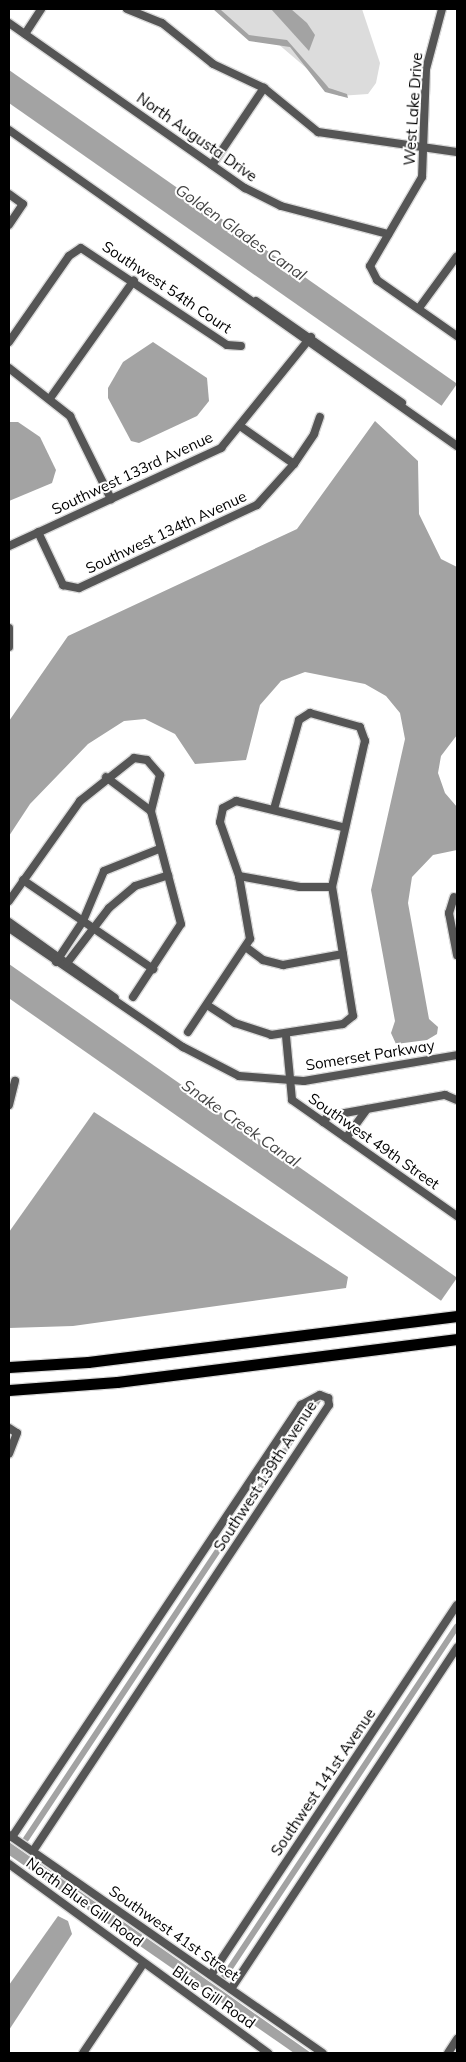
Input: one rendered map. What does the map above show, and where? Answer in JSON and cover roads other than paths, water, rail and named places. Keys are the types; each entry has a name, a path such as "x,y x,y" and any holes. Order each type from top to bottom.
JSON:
{"highway":[{"path":"9,1367 88,1362 457,1316"},
{"path":"9,1390 118,1382 457,1339"}],"street":[{"path":"25,34 41,9"},
{"path":"128,9 162,23 213,64 264,88 318,132 457,152"},
{"name":"West Lake Drive","path":"419,308 377,280 370,266 388,234 406,209 422,176 426,69 442,9"},
{"name":"North Augusta Drive","path":"9,23 212,165 274,202 388,234"},
{"path":"212,165 264,88"},
{"path":"9,130 456,445"},
{"path":"9,194 23,204 9,224"},
{"name":"Southwest 54th Court","path":"9,342 79,248 90,250 227,345 241,346"},
{"path":"457,256 419,308 457,336"},
{"path":"51,398 134,280"},
{"name":"Southwest 133rd Avenue","path":"9,546 221,448 309,340"},
{"path":"9,368 51,398 77,425 111,499"},
{"name":"Southwest 134th Avenue","path":"38,532 63,584 70,588 257,505 294,464 314,434 320,417"},
{"path":"240,426 294,464"},
{"path":"9,628 9,647"},
{"path":"207,1005 252,1030 286,1036 343,1024 353,1016 332,887 364,733 353,722 304,715 296,726 274,809"},
{"path":"9,901 80,801 106,777 134,758 147,760 162,781 151,811 180,930 133,997"},
{"path":"106,777 151,811"},
{"path":"188,1032 247,948 250,939 239,876 220,822 223,808 236,801 343,827"},
{"path":"58,958 83,920 104,871 159,849"},
{"path":"66,964 93,928 135,886 168,875"},
{"path":"239,876 300,887 332,887"},
{"path":"23,880 153,969"},
{"path":"454,897 449,913 455,935 457,955"},
{"path":"9,922 126,1007 228,1072 251,1080 287,1082 286,1036"},
{"path":"9,928 58,958"},
{"path":"247,948 263,960 283,965 343,954"},
{"name":"Somerset Parkway","path":"287,1082 457,1055"},
{"path":"9,1105 15,1081"},
{"name":"Southwest 49th Street","path":"287,1082 292,1100 457,1216"},
{"path":"323,1122 328,1116 445,1095 457,1101"},
{"path":"346,1138 367,1109"},
{"name":"Southwest 139th Avenue","path":"10,1836 301,1405 320,1395 328,1398 329,1405 33,1852"},
{"path":"9,1428 17,1433 9,1454"},
{"name":"Southwest 141st Avenue","path":"211,1975 457,1605"},
{"path":"230,1989 457,1648"},
{"name":"Southwest 41st Street","path":"10,1836 323,2053"},
{"name":"North Blue Gill Road","path":"9,1864 138,1955 143,1964"},
{"path":"83,2053 143,1964"},
{"name":"Blue Gill Road","path":"143,1964 268,2053"},
{"path":"448,2053 457,2039"}],"waterway":[{"path":"26,1839 318,1400"},
{"path":"224,1977 457,1626"}],"water label":[{"name":"Golden Glades Canal","path":"241,232"},
{"name":"Snake Creek Canal","path":"241,1123"}]}
